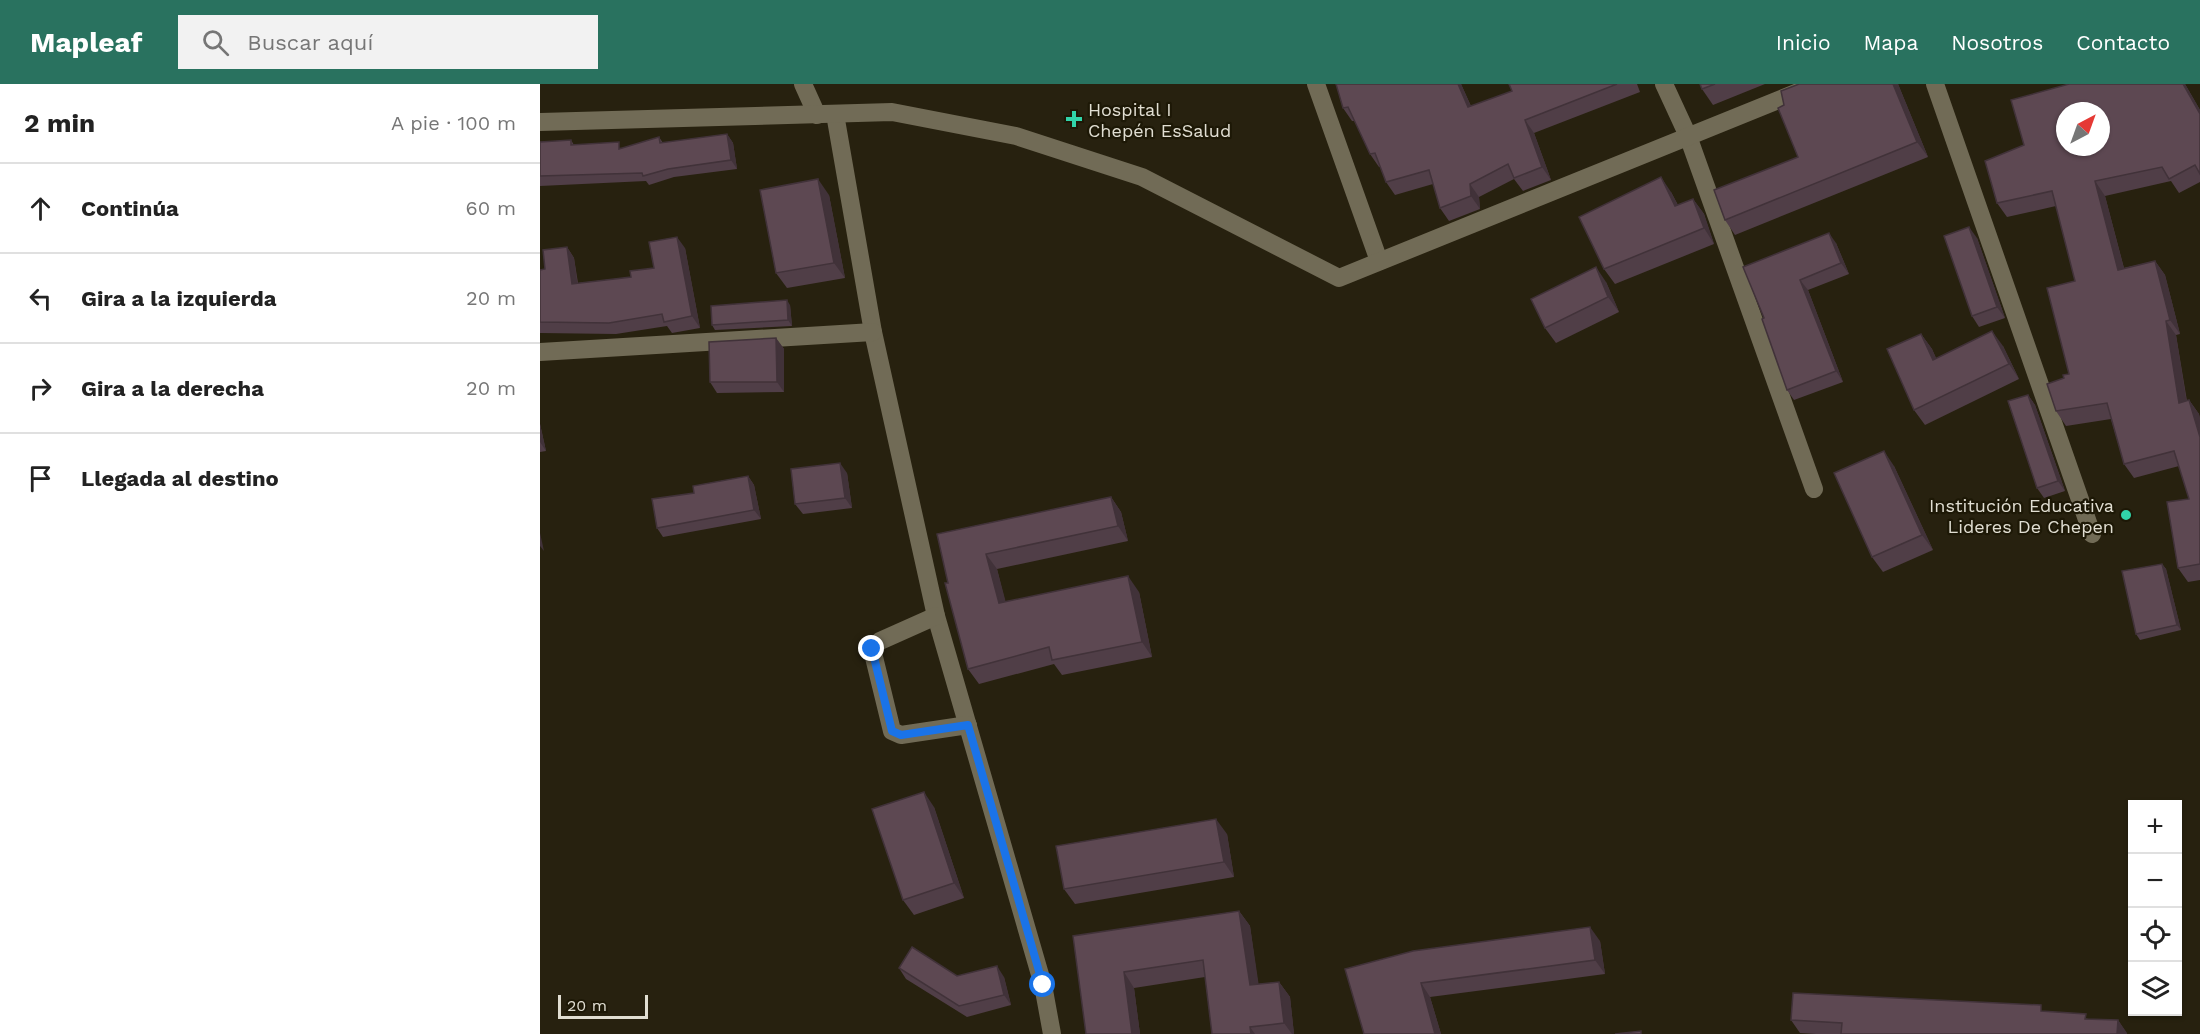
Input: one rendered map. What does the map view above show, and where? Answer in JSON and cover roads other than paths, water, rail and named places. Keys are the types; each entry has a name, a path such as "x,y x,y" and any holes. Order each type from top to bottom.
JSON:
{"street":[{"path":"803,84 826,115 936,616 1043,985 1052,1034"},
{"path":"1316,84 1379,261"},
{"path":"1664,84 1688,136 1814,489"},
{"path":"540,122 892,112 1005,134 1142,177 1339,278 1818,84"},
{"path":"1935,84 2092,534"},
{"path":"540,352 873,332"},
{"path":"936,616 880,641 872,649 892,731 901,735 968,725"}],"place":[{"name":"Hospital I Chepén EsSalud","path":"1074,119"},
{"name":"Institución Educativa Lideres De Chepen","path":"2126,515"}]}
